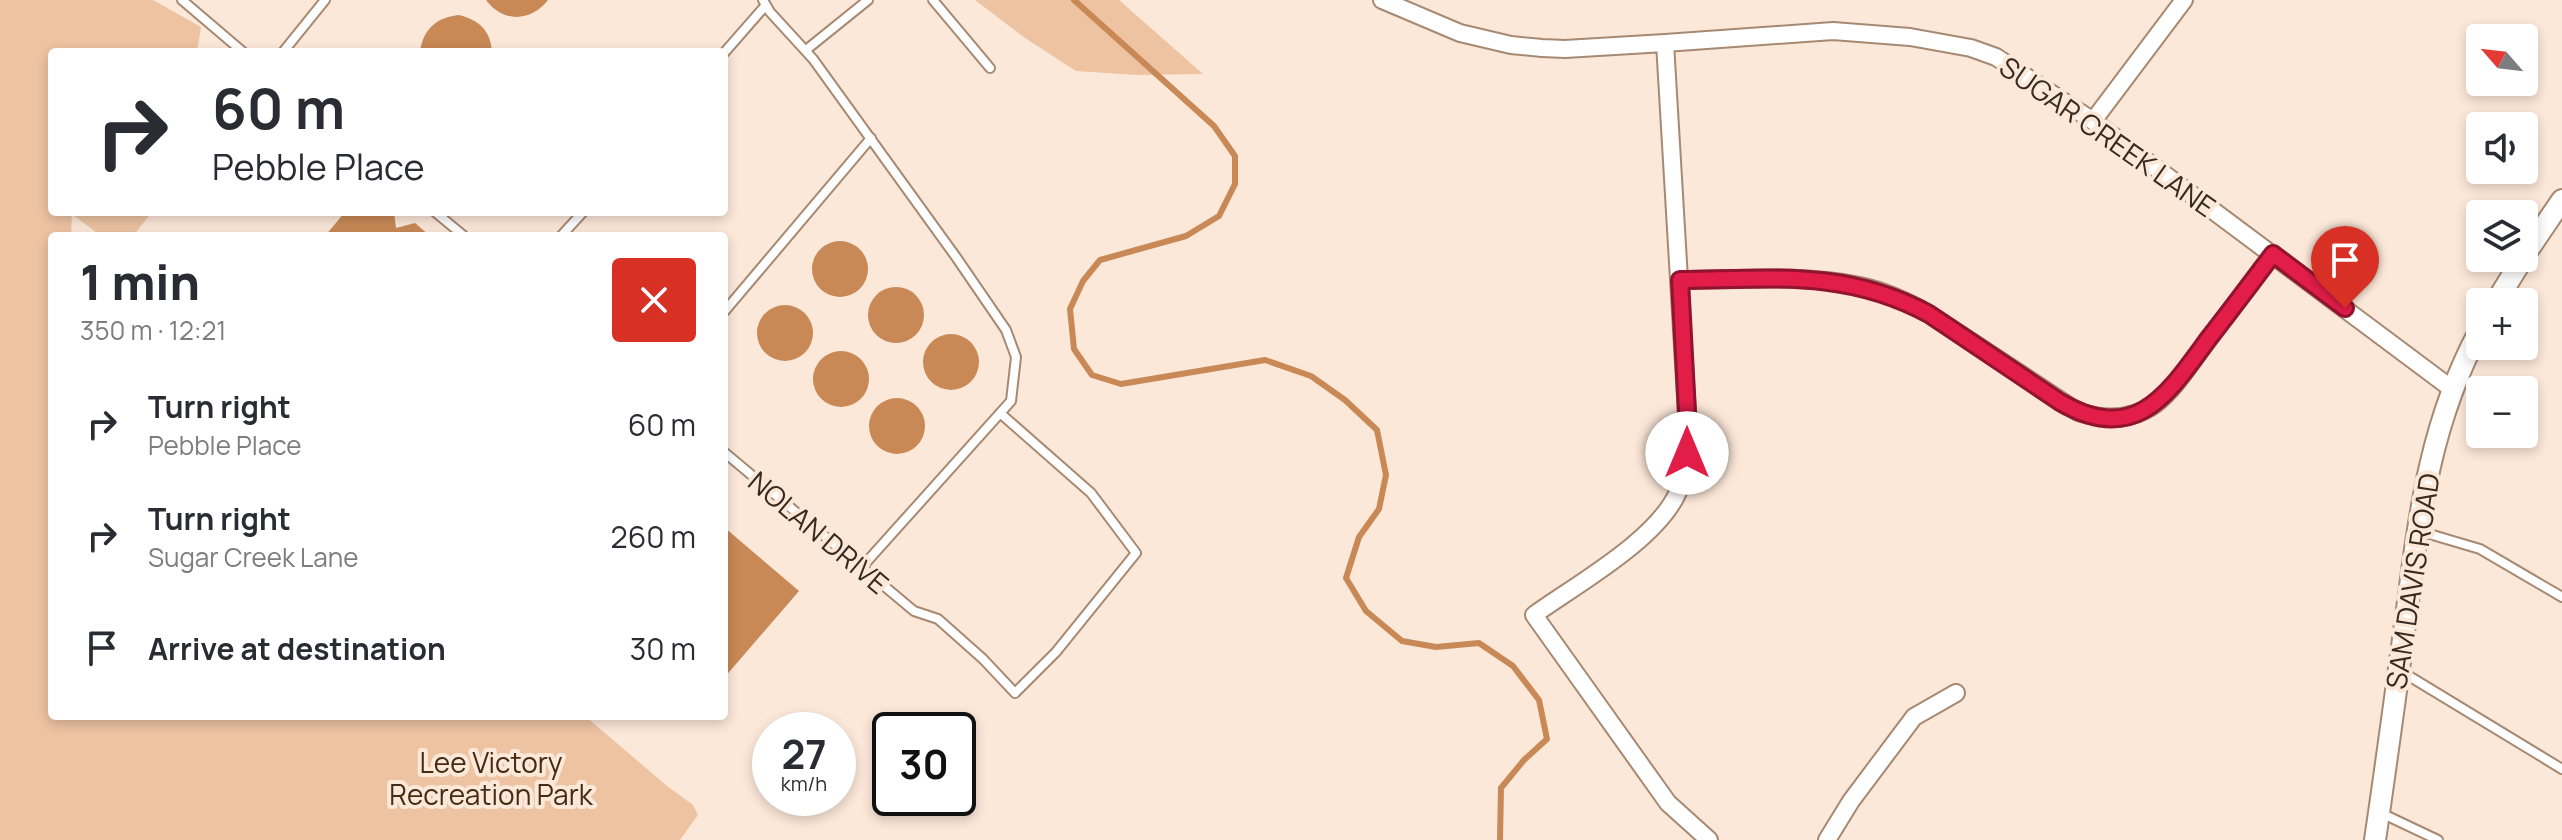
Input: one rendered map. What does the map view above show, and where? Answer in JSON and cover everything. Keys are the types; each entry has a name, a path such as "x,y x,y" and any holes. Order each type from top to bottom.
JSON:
{"street":[{"name":"SUGAR CREEK LANE","path":"1382,0 1460,33 1511,45 1565,49 1833,31 1871,32 1939,41 1996,57 2093,121 2452,389"},
{"path":"2093,121 2184,0"},
{"path":"1665,43 1688,431 1685,471 1669,509 1632,546 1534,615 1668,803 1709,840"},
{"path":"2538,235 2562,200"},
{"path":"1680,280 1803,279 1863,286 1911,304 1939,320 2078,412 2115,419 2155,404 2177,381 2273,254"},
{"name":"SAM DAVIS ROAD","path":"2375,840 2417,531 2432,453 2452,389 2466,360"},
{"path":"1827,840 1851,801 1914,717 1956,693"}],"lane":[{"path":"182,0 238,48"},
{"path":"286,48 325,0"},
{"path":"806,50 868,0"},
{"path":"933,0 990,68"},
{"path":"728,48 764,3 806,50 871,138 1006,330 1016,357 1011,401 862,567"},
{"path":"728,307 871,138"},
{"path":"440,216 459,232"},
{"path":"565,232 579,216"},
{"name":"NOLAN DRIVE","path":"728,455 914,611 938,619 1015,693 1056,652 1136,553 1091,493 1000,413"},
{"path":"2417,531 2480,549 2562,597"},
{"path":"2398,669 2562,769"},
{"path":"2379,811 2438,840"}],"green space":[{"name":"Lee Victory Recreation Park","path":"0,0 153,0 201,27 198,48 48,48 48,216 72,216 71,232 48,232 48,720 590,720 693,805 698,815 680,840 0,840"},
{"path":"975,0 1119,0 1203,74 1137,75 1076,71"},
{"name":"Lee Victory Recreation Park","path":"75,216 149,216 136,232 96,232"}],"shaded area":[{"path":"486,0 548,0 534,13 517,17 500,13"},
{"path":"459,15 472,20 486,32 491,48 421,48 428,31 444,18"},
{"path":"342,216 394,216 396,228 415,223 425,232 328,232"},
{"path":"840,241 860,249 868,269 860,289 840,297 820,289 812,269 820,249"},
{"path":"896,287 916,295 924,315 916,335 896,343 876,335 868,315 876,295"},
{"path":"785,305 805,313 813,333 805,353 785,361 765,353 757,333 765,313"},
{"path":"951,334 971,342 979,362 971,382 951,390 931,382 923,362 931,342"},
{"path":"841,351 861,359 869,379 861,399 841,407 821,399 813,379 821,359"},
{"path":"897,398 917,406 925,426 917,446 897,454 877,446 869,426 877,406"},
{"path":"728,530 799,591 728,673"}],"waterway":[{"path":"1074,0 1214,126 1235,156 1235,184 1219,216 1186,236 1100,260 1083,281 1070,309 1074,349 1092,375 1121,384 1265,360 1311,376 1345,400 1377,430 1386,475 1379,509 1359,537 1346,578 1366,611 1402,641 1436,647 1479,643 1513,666 1539,700 1547,739 1501,788 1500,840"}],"route":[{"path":"1687,453 1680,280 1803,279 1863,286 1929,314 2078,412 2115,419 2155,404 2177,381 2273,254 2345,308"}]}
